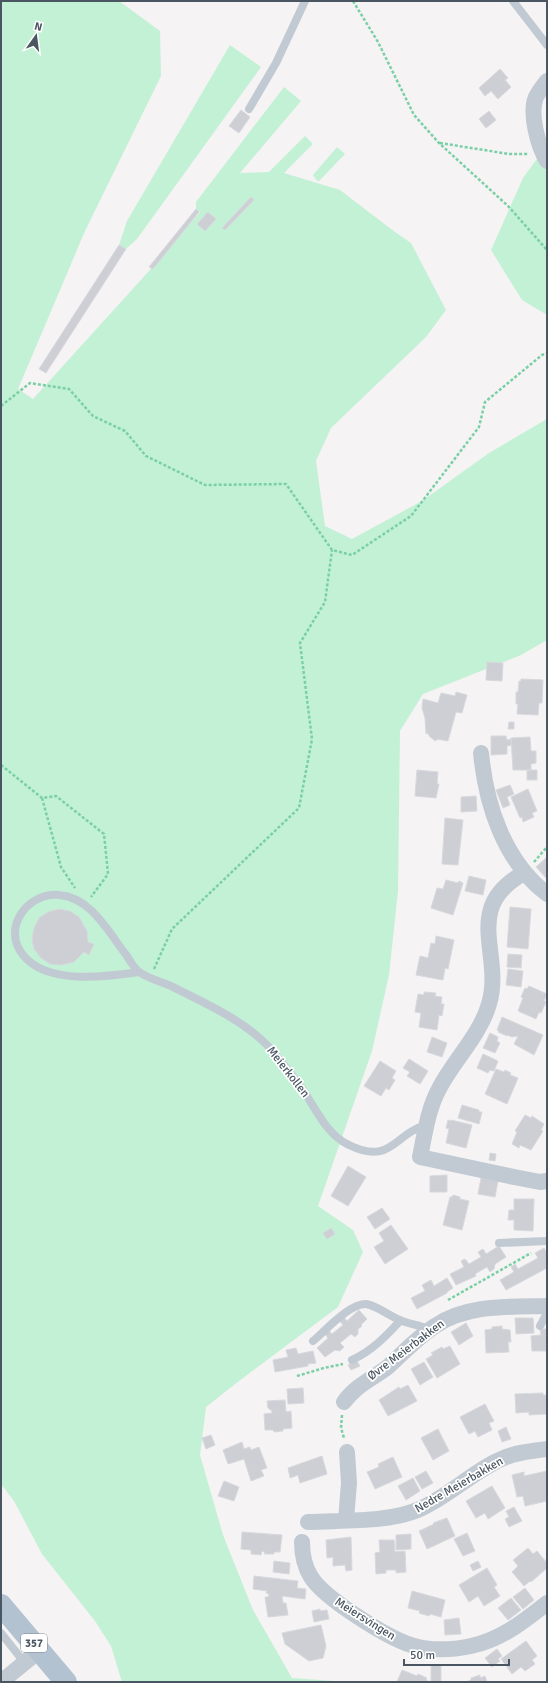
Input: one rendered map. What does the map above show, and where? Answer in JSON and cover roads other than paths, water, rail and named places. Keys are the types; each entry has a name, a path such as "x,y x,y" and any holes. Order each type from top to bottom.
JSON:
{"main road":[{"name":"357","path":"1,1605 32,1656 66,1682"}],"street":[{"path":"545,158 533,114 536,98 547,81"},
{"path":"480,753 482,773 494,816 501,832 524,873 547,894"},
{"path":"524,873 506,885 497,897 491,910 488,923 492,978 489,1004 476,1033 451,1068 439,1088 432,1104 420,1157 470,1168 545,1178"},
{"name":"Øvre Meierbakken","path":"344,1402 356,1388 388,1366 429,1330 448,1318 470,1311 506,1307 547,1306"},
{"name":"Nedre Meierbakken","path":"308,1522 395,1516 409,1513 440,1498 496,1461 522,1453 547,1449"},
{"path":"346,1520 349,1483 347,1452"},
{"name":"Meiersvingen","path":"302,1542 303,1559 307,1569 312,1578 324,1591 343,1607 373,1626 411,1645 438,1649 454,1649 488,1641 508,1631 547,1603"},
{"path":"1,1682 32,1656"}],"lane":[{"path":"249,109 276,63 305,1"},
{"path":"513,1 547,45"},
{"name":"Meierkollen","path":"139,972 98,917 87,906 75,898 51,894 39,898 28,904 20,915 15,926 14,937 17,947 24,957 34,965 50,972 67,976 88,977 139,972 218,1011 253,1033 268,1046 287,1068 334,1134 348,1145 361,1150 374,1152 385,1150 397,1144 409,1132 418,1127 427,1125"},
{"path":"499,1243 547,1241"},
{"path":"540,1326 546,1315 547,1298"},
{"path":"313,1341 349,1310 360,1305 372,1306 400,1320 429,1330"},
{"path":"352,1360 365,1354 378,1344 400,1320"},
{"path":"1,1633 32,1656"}]}
